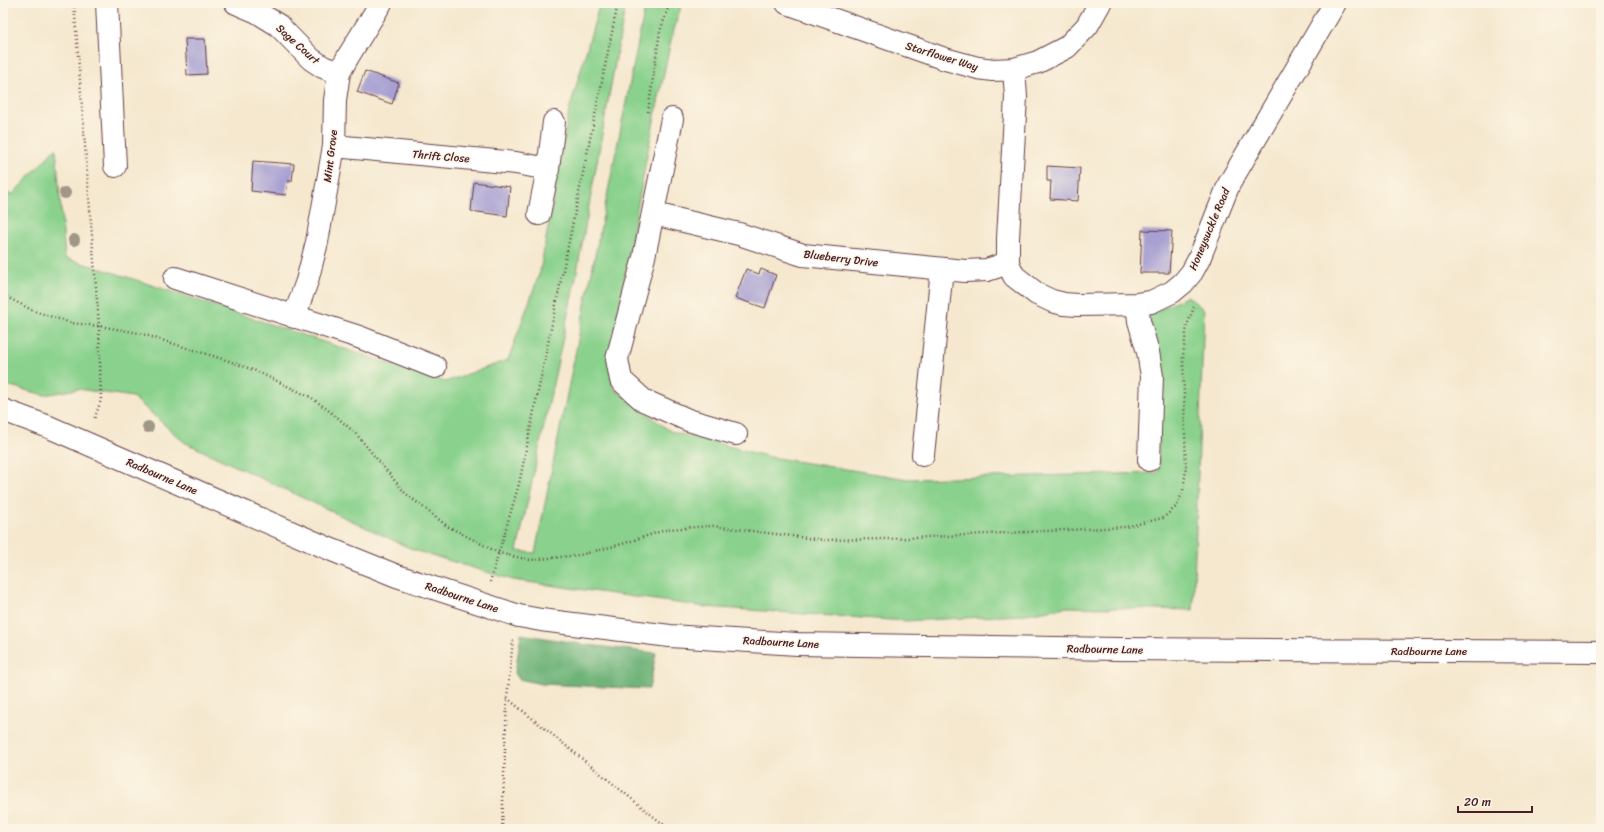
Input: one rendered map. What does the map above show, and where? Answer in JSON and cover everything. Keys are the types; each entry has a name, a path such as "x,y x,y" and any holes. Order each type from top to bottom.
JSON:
{"street":[{"path":"112,3 107,3 111,66 114,166"},
{"name":"Sage Court","path":"236,3 258,12 278,25 311,59 323,67 339,74"},
{"name":"Mint Grove","path":"294,317 307,281 317,242 334,146 335,100 339,74 349,54 381,3"},
{"name":"Starflower Way","path":"787,3 945,58 978,68 993,70 1014,69 1038,62 1067,47 1087,26 1100,3"},
{"name":"Honeysuckle Road","path":"1008,263 1014,276 1023,284 1037,294 1052,301 1077,305 1137,304 1151,302 1172,292 1183,283 1199,260 1228,184 1335,3"},
{"path":"1008,263 1008,238 1016,97 1014,69"},
{"path":"672,119 654,214 618,359 621,380 643,400 688,420 736,434"},
{"path":"540,214 554,122"},
{"name":"Thrift Close","path":"334,146 516,163 548,169"},
{"name":"Blueberry Drive","path":"654,214 739,234 803,255 965,271 987,270 1008,263"},
{"path":"923,455 942,269"},
{"path":"175,278 360,337 435,367"},
{"path":"1137,304 1139,321 1148,352 1152,376 1149,460"},
{"name":"Radbourne Lane","path":"3,410 49,427 339,553 397,576 519,616 541,620 670,636 797,644 1103,649 1601,652"}],"path":[{"path":"74,3 99,326 102,400 86,444"},
{"path":"483,604 519,484 618,3"},
{"path":"648,113 660,31 670,3"},
{"path":"3,295 34,311 70,323 139,333 229,361 281,382 312,398 336,416 357,435 405,493 447,526 499,553 530,560 580,555 668,530 713,526 822,540 888,539 1125,527 1163,518 1177,506 1183,491 1186,469 1183,356 1187,325 1194,305 1199,300"},
{"path":"502,829 507,698 514,634 519,616"},
{"path":"507,698 669,829"}],"green space":[{"path":"600,3 626,3 576,277 517,551 535,553 646,3 682,3 671,40 647,155 611,353 613,388 670,431 770,457 908,479 1158,473 1161,359 1149,315 1188,296 1204,310 1193,610 1066,607 1020,615 905,621 706,607 513,580 414,550 184,442 133,397 78,389 44,395 3,384 3,191 12,195 56,148 65,258 118,274 445,382 508,360 540,272 569,111"},
{"path":"521,634 587,645 656,653 649,689 541,684 519,679 515,673"}],"building":[{"path":"185,39 205,39 207,74 187,75"},
{"path":"365,71 399,83 392,104 357,92"},
{"path":"253,161 294,164 292,181 288,181 286,195 251,191"},
{"path":"1047,166 1080,168 1078,201 1050,199 1051,181 1047,181"},
{"path":"474,182 510,187 507,216 471,211"},
{"path":"1142,230 1172,231 1169,273 1140,273"},
{"path":"746,269 759,274 761,269 776,275 765,308 735,298"}]}
